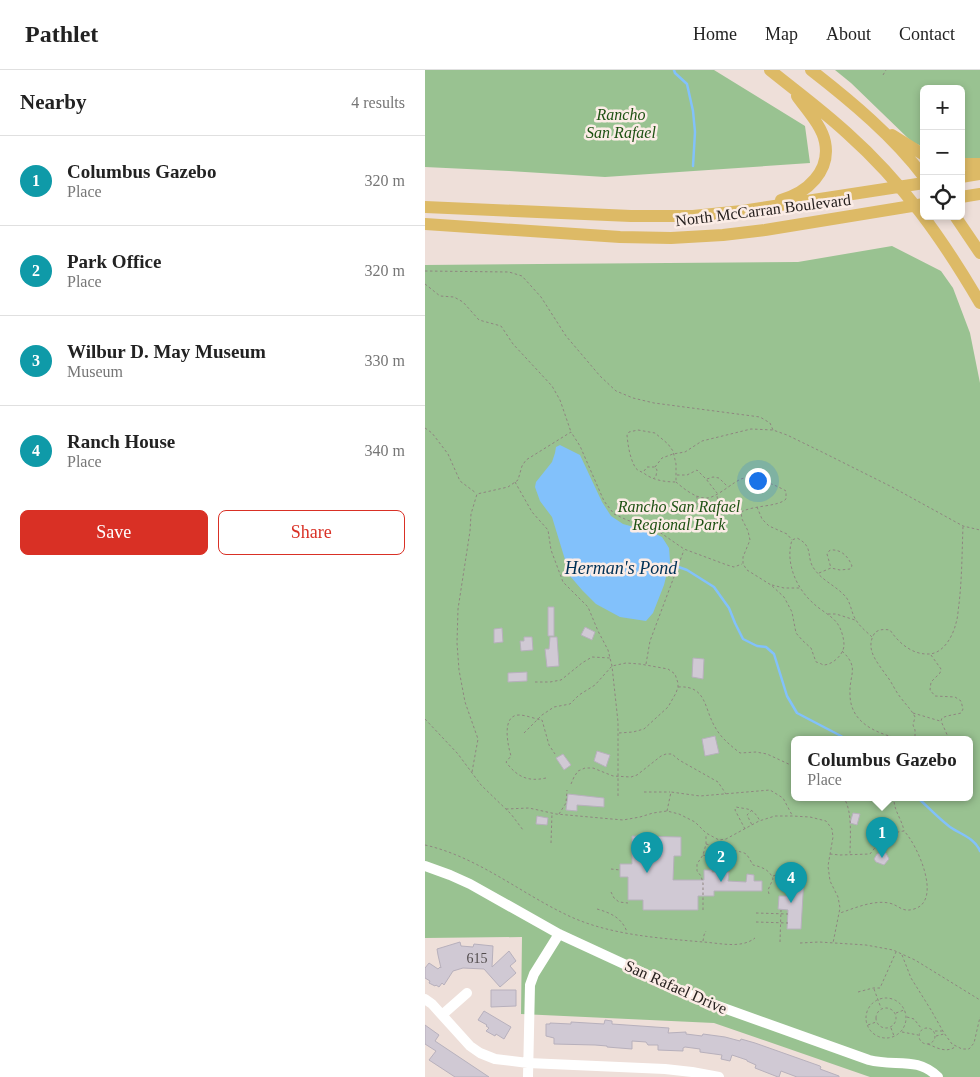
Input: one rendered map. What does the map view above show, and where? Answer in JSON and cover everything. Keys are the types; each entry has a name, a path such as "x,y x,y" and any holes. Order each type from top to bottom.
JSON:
{"main road":[{"path":"770,70 825,113 919,204 977,299 980,313"},
{"path":"811,70 873,123 899,148 922,175"},
{"path":"742,212 785,199 803,191 813,183 824,163 826,153 825,141 821,130 790,85"},
{"path":"873,123 920,152"},
{"path":"965,164 980,164"},
{"path":"965,176 980,174"},
{"name":"North McCarran Boulevard","path":"425,207 631,216 693,216 742,212 920,184"},
{"path":"965,196 980,194"},
{"name":"North McCarran Boulevard","path":"425,224 620,237 671,238 765,230 919,204"},
{"path":"958,220 980,254"}],"street":[{"name":"San Rafael Drive","path":"425,866 471,884 559,934 688,994 869,1060 887,1064 914,1064 923,1067 938,1077"},
{"path":"528,1077 531,980 559,934"},
{"path":"442,1015 467,994"},
{"path":"425,999 432,1004 470,1046 495,1059 626,1072 692,1072 719,1077"}],"path":[{"path":"883,75 886,70"},
{"path":"425,270 509,272 522,276 541,297 567,336 600,376 616,391 633,398 654,402 760,417 770,423 773,430"},
{"path":"425,284 440,296 454,297 463,302 479,320 501,326 513,344 552,386 560,400 571,432 580,446 604,501 614,514 658,531 684,549 727,565 743,564"},
{"path":"425,428 432,433 448,454 460,481 477,494"},
{"path":"644,473 647,467 655,466 662,458 685,452 702,441 751,429 773,430 813,447 892,486 963,526 980,530"},
{"path":"676,482 676,464 668,444 655,433 638,430 629,432 627,435 629,449 635,467 639,471 653,478 667,482 676,482 685,490 697,496 707,498 717,494 740,479 749,478 765,482 786,491 786,499 782,503 741,512 751,540 743,557 743,564 747,570 771,585 784,597 792,612 796,633 811,648 816,662 830,664 837,659 842,651 844,646 843,635 838,623 811,602 800,588 790,564 789,549 792,540"},
{"path":"477,494 508,486 515,482 518,480 526,460 571,432"},
{"path":"653,478 656,476 657,470 655,466"},
{"path":"676,474 687,475 697,470 717,494 718,505 713,509 699,509 697,496"},
{"path":"706,479 719,478 728,487"},
{"path":"515,482 532,512 548,530 551,550 563,582 588,607 608,650 612,666 618,734 618,797"},
{"path":"472,772 477,739 465,702 459,670 457,643 458,608 471,514 477,494"},
{"path":"757,507 762,519 769,526 787,534 792,540"},
{"path":"915,736 913,725 915,717 910,708 900,698 875,659 871,648 872,637 876,632 883,629 890,630 897,640 911,650 922,654 931,654 948,643 956,624 961,585 963,526"},
{"path":"792,540 797,538 809,547 810,560 814,570 845,596 856,620 872,637"},
{"path":"646,665 650,641 684,549"},
{"path":"818,574 831,568 846,570 852,566 850,560 840,550 830,550 827,554 831,568"},
{"path":"771,585 784,588 800,588"},
{"path":"826,614 836,614 856,620"},
{"path":"842,651 849,658 853,666 849,694 851,708 861,722 873,731 887,736"},
{"path":"931,654 941,669 940,673 931,682 930,690 935,696 955,697 961,701 963,709 961,713 942,718 941,721"},
{"path":"535,682 561,680 592,657 610,658"},
{"path":"524,733 542,715 554,707 570,704 579,695 595,685 612,666 626,663 646,665 668,669 675,674 679,683 678,688 668,707 644,729 618,734"},
{"path":"678,688 686,687 699,692 714,726 724,740 740,753 756,752 767,754 791,765"},
{"path":"913,713 941,721"},
{"path":"546,778 537,780 527,779 516,773 506,762 511,756 508,745 508,724 511,718 519,715 542,720 549,745 555,754"},
{"path":"425,719 458,754 481,785 511,814 523,830"},
{"path":"941,721 948,736"},
{"path":"571,784 578,771 585,768 593,768 618,777 631,777 661,756 672,754 679,760 719,782 726,794"},
{"path":"559,815 566,803 567,790"},
{"path":"644,792 671,792 700,796 770,790 783,798 792,816"},
{"path":"667,811 671,792"},
{"path":"846,801 849,812 850,855"},
{"path":"840,912 879,902 890,903 905,911 918,908 924,902 927,893 927,881 923,863 904,831 893,801"},
{"path":"746,829 735,810 736,806 752,810 760,821"},
{"path":"506,809 529,808 559,815 623,820 667,811 679,814 695,822 706,833 719,840 726,840 760,821 775,816 811,817 825,821 832,828 833,837 827,866 830,881 841,908 833,943"},
{"path":"752,810 747,816 752,825"},
{"path":"551,843 552,813"},
{"path":"829,854 870,854 885,838 897,831 904,831"},
{"path":"703,910 703,883 697,871 697,864 703,855 706,833"},
{"path":"706,844 748,855 753,865 771,873 773,879 768,890 769,894"},
{"path":"425,845 462,857 568,915 591,925 627,933 703,942 747,944 755,938"},
{"path":"711,857 714,847"},
{"path":"703,855 721,860 721,847"},
{"path":"772,876 783,872 783,866"},
{"path":"611,869 620,870"},
{"path":"611,892 619,902 628,903"},
{"path":"597,909 613,914 625,926 627,933"},
{"path":"780,942 781,910"},
{"path":"756,913 788,914"},
{"path":"755,922 787,923"},
{"path":"703,942 706,931"},
{"path":"800,943 819,942 866,945 893,950 915,960 980,1000"},
{"path":"858,992 880,988 897,952"},
{"path":"902,954 911,978 952,1044 962,1050 969,1049 974,1043 980,1017"},
{"path":"873,988 882,1009"},
{"path":"884,998 896,1001 904,1009 906,1022 901,1032 895,1036 882,1038 871,1031 868,1026 866,1020 869,1008 878,1000 884,998"},
{"path":"888,1008 896,1013 895,1023 890,1028 881,1027 877,1022 877,1013 882,1009 888,1008"},
{"path":"896,1013 904,1009"},
{"path":"906,1017 914,1019 921,1029"},
{"path":"868,1026 877,1022"},
{"path":"890,1028 895,1036"},
{"path":"921,1029 929,1028 934,1031 943,1031"},
{"path":"918,1035 921,1029"},
{"path":"927,1044 933,1042 934,1031"},
{"path":"901,1032 918,1035"},
{"path":"935,1036 945,1034"},
{"path":"918,1035 925,1044 941,1050 951,1050 956,1046"}],"green space":[{"name":"Rancho San Rafael","path":"425,70 714,70 805,126 810,163 605,177 425,167"},
{"path":"835,70 980,70 980,159 965,159 965,85 920,85 920,145 912,142"},
{"name":"Rancho San Rafael Regional Park","path":"892,246 941,271 953,288 970,333 980,383 980,1077 870,1077 714,1023 521,1014 522,937 425,938 425,265 798,262"}],"water":[{"name":"Herman's Pond","path":"560,445 580,455 602,502 611,516 623,524 652,532 662,537 669,548 670,561 664,585 653,613 646,621 620,617 596,604 570,576 552,517 540,501 535,487 536,482 552,462 556,447"}],"building":[{"path":"548,607 554,607 554,636 548,636"},
{"path":"585,627 595,632 592,640 581,635"},
{"path":"502,628 503,642 494,643 494,629"},
{"path":"524,637 532,637 533,650 521,651 520,641 524,641"},
{"path":"550,637 557,637 559,666 547,667 545,649 549,649"},
{"path":"693,658 704,659 703,679 692,677"},
{"path":"527,672 527,681 508,682 508,673"},
{"path":"715,736 719,753 705,756 702,739"},
{"path":"597,751 610,755 606,767 594,761"},
{"path":"563,754 571,765 564,770 556,758"},
{"path":"568,794 604,798 604,807 577,805 577,811 566,810"},
{"path":"853,813 860,814 857,825 850,823"},
{"path":"537,816 548,818 547,825 536,824"},
{"path":"632,836 681,837 681,856 674,856 673,880 704,880 704,870 712,870 712,872 729,872 728,881 746,882 747,874 754,875 754,881 762,881 762,891 714,891 714,896 698,896 698,910 643,910 643,900 628,900 628,877 620,877 620,864 632,864"},
{"path":"881,852 886,853 889,859 884,865 876,862 874,859"},
{"path":"790,877 804,878 801,929 787,929 788,910 778,909 779,896 789,896"},
{"path":"460,942 461,946 473,947 474,944 493,946 492,967 509,951 516,961 510,966 516,973 500,987 484,969 463,968 453,971 444,985 442,983 439,987 429,983 430,981 425,978 425,968 429,963 438,969 441,968 437,949"},
{"path":"491,990 516,990 516,1006 491,1007"},
{"path":"484,1011 511,1027 504,1039 486,1031 489,1028 487,1025 478,1020"},
{"path":"605,1020 612,1021 612,1024 669,1028 668,1033 686,1032 686,1034 702,1036 703,1034 740,1041 741,1039 820,1066 820,1069 839,1077 797,1077 781,1071 778,1077 755,1068 756,1065 747,1060 732,1055 730,1061 721,1059 722,1055 700,1052 700,1049 685,1047 683,1051 658,1050 658,1045 648,1045 646,1042 632,1041 632,1049 595,1045 554,1044 554,1038 546,1036 546,1024 571,1024 571,1022 604,1024"},
{"path":"425,1025 439,1035 435,1041 489,1077 455,1077 429,1060 436,1051 425,1044"}],"waterway":[{"path":"674,70 687,84 693,111 695,132 693,166"},
{"path":"670,564 687,570 714,587 729,608 743,639 757,646 766,647 774,654 787,696 797,713 841,736"},
{"path":"921,801 946,824 975,843 980,851"}],"place":[{"name":"Columbus Gazebo","path":"882,858"},
{"name":"Wilbur D. May Museum","path":"647,873"},
{"name":"Park Office","path":"721,882"},
{"name":"Ranch House","path":"791,903"}]}
